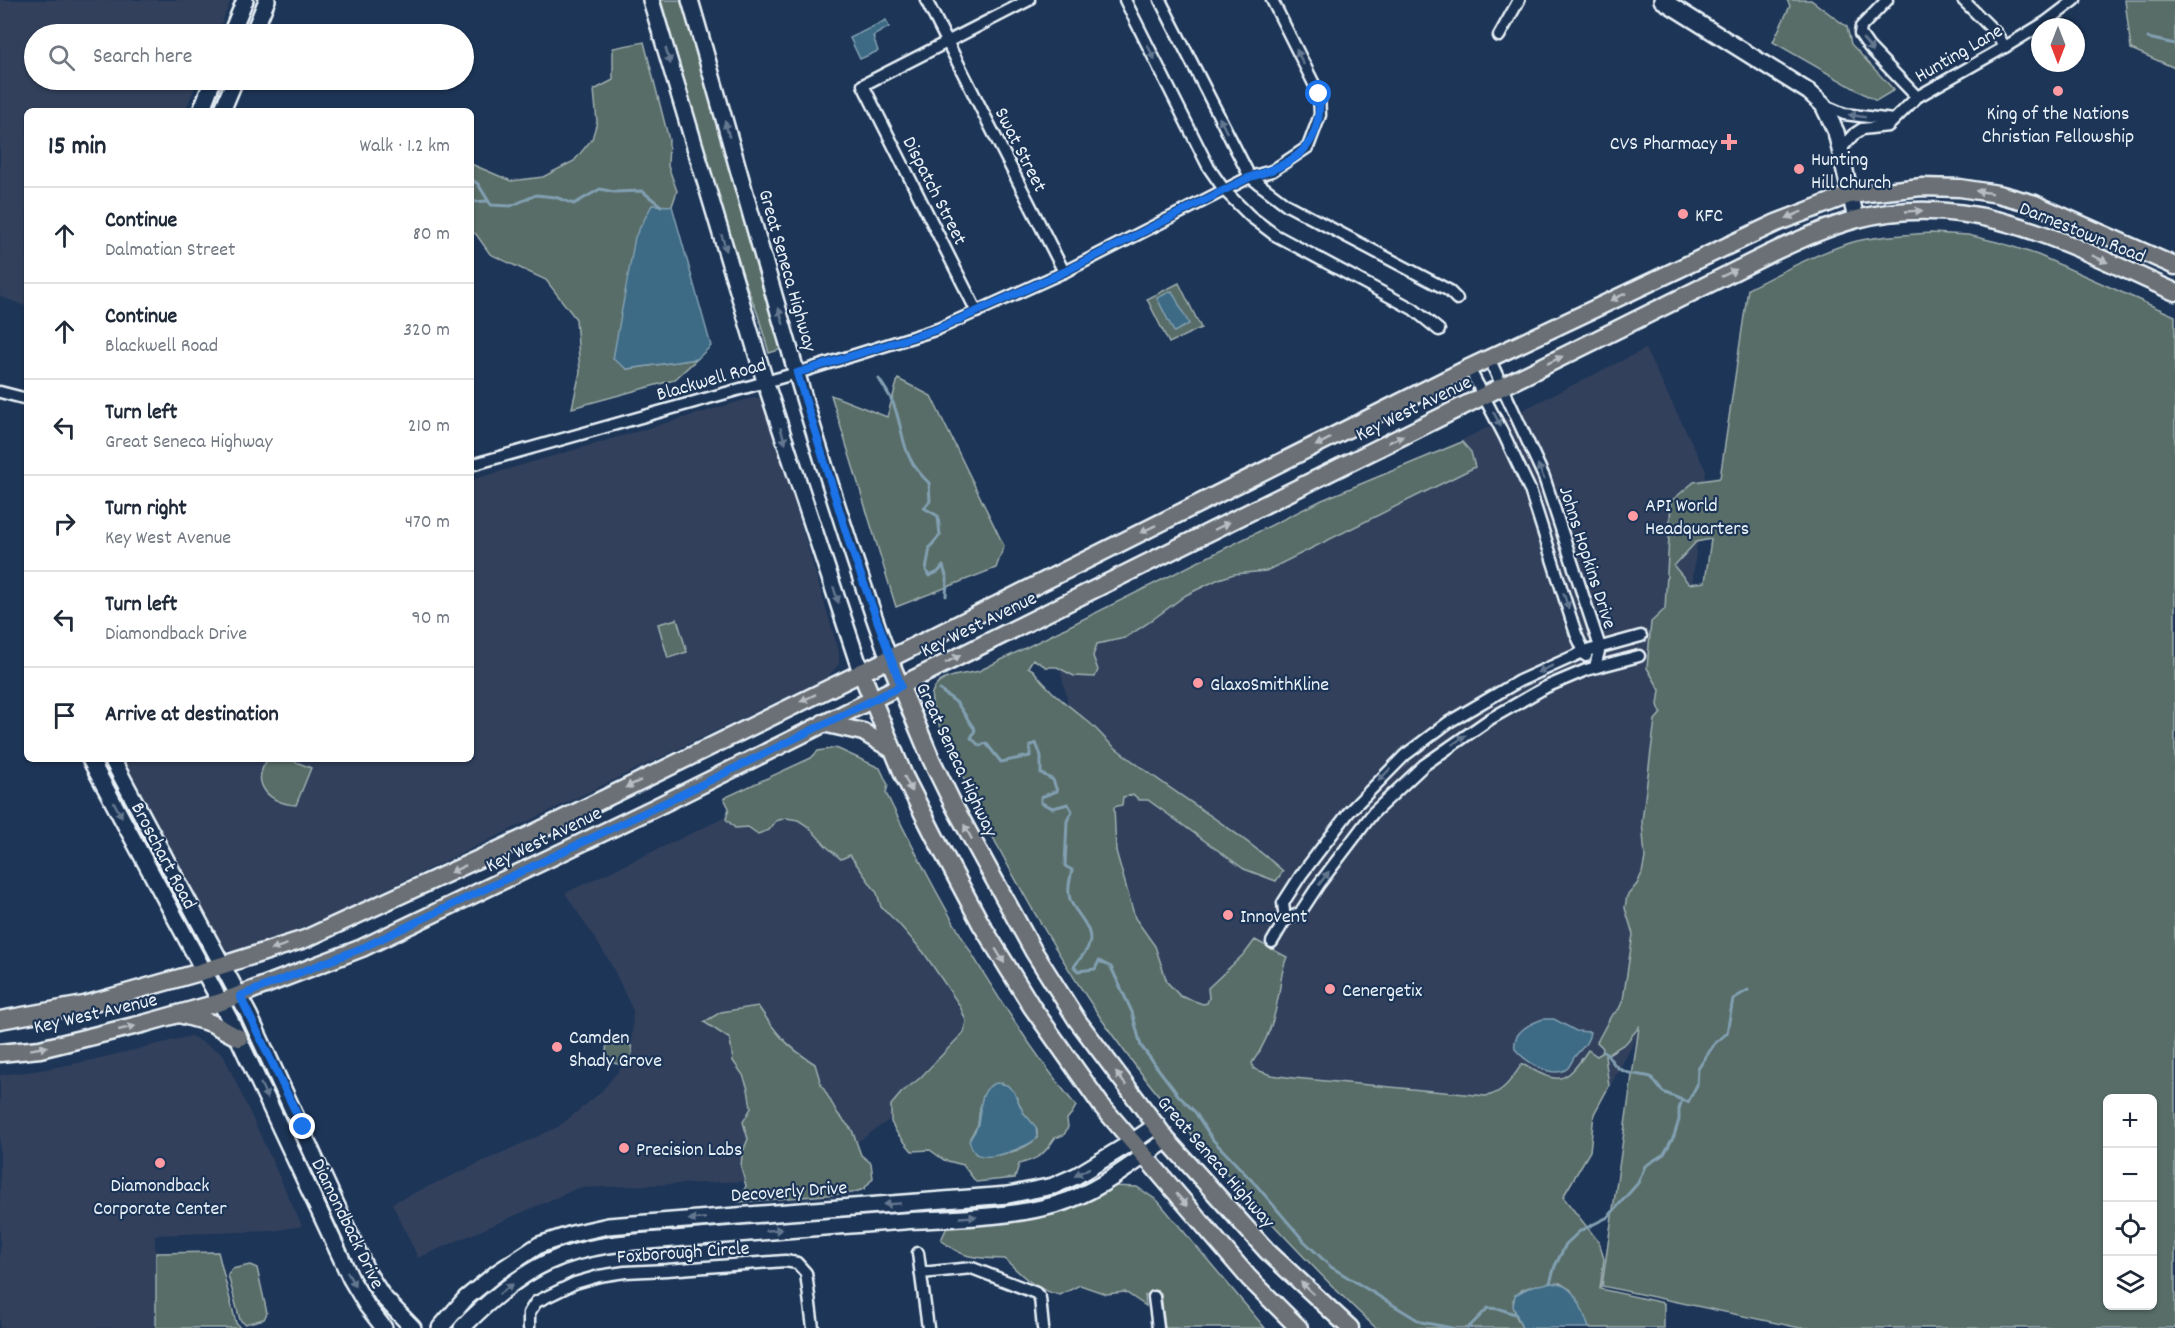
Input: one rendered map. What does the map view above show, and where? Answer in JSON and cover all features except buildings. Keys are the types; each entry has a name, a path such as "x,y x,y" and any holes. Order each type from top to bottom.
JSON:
{"main road":[{"name":"Darnestown Road","path":"1849,195 1922,187 1960,188 1998,194 2035,204 2175,266"},
{"name":"Key West Avenue","path":"0,1020 84,1005 305,939 524,838 889,659 1468,368 1776,222 1849,195"},
{"name":"Darnestown Road","path":"1856,219 1886,213 1921,210 1959,212 1995,218 2030,228 2175,292"},
{"name":"Key West Avenue","path":"0,1053 40,1048 221,1002 362,948 654,808 1772,253 1826,229 1856,219"},
{"name":"Great Seneca Highway","path":"889,659 931,759 954,806 1034,952 1077,1020 1167,1140 1267,1251 1350,1328"},
{"path":"861,672 893,750 936,841 998,952 1032,1007 1101,1105 1249,1278 1299,1328"},
{"path":"822,723 863,732 893,750"},
{"path":"178,1014 211,1023 239,1038"},
{"path":"1249,1278 1283,1328"}],"street":[{"path":"235,24 245,0"},
{"path":"257,24 267,0"},
{"path":"651,0 765,381 861,672"},
{"name":"Great Seneca Highway","path":"690,0 797,373 851,548 889,659"},
{"name":"Swat Street","path":"926,0 1064,272"},
{"path":"948,42 1029,0"},
{"path":"1125,0 1209,168 1225,190 1250,216 1275,235 1413,309 1438,330"},
{"path":"1160,0 1250,177 1287,205 1448,290 1457,299"},
{"name":"Blackwell Road","path":"474,464 797,373 938,329 1064,272 1250,177 1272,171 1308,147 1320,115 1319,94 1272,0"},
{"path":"1500,36 1520,0"},
{"path":"1662,0 1809,92 1823,105 1844,114 1893,120"},
{"path":"1887,0 1861,27 1860,34 1869,47 1917,97"},
{"path":"1963,0 1996,33 2005,47"},
{"name":"Hunting Lane","path":"1840,150 1853,135 1862,129 1888,126 1917,97 2046,22 2075,0"},
{"name":"Dispatch Street","path":"948,42 863,85 977,312"},
{"path":"202,108 209,90"},
{"path":"223,108 231,90"},
{"path":"1823,105 1836,132 1856,219"},
{"name":"Johns Hopkins Drive","path":"1489,358 1544,477 1600,647 1595,668"},
{"name":"Johns Hopkins Drive","path":"1468,368 1530,490 1583,652 1595,668"},
{"path":"0,392 24,398"},
{"path":"1272,942 1285,920 1283,903 1301,875 1349,812 1391,767 1449,722 1519,681 1583,652 1641,636"},
{"path":"1285,920 1300,914 1319,884 1373,813 1418,770 1490,719 1546,687 1595,668 1640,656"},
{"name":"Broschart Road","path":"92,762 204,971"},
{"name":"Broschart Road","path":"114,762 223,965"},
{"name":"Diamondback Drive","path":"223,965 303,1127 367,1272 383,1297 412,1328"},
{"name":"Diamondback Drive","path":"204,971 239,1038 351,1279 367,1306 384,1328"},
{"name":"Decoverly Drive","path":"440,1328 466,1298 498,1272 539,1245 572,1234 608,1226 1008,1195 1053,1186 1076,1176 1156,1125"},
{"name":"Decoverly Drive","path":"462,1328 478,1311 547,1262 578,1252 622,1243 1008,1215 1059,1203 1105,1181 1167,1140"},
{"path":"918,1253 928,1328"},
{"name":"Foxborough Circle","path":"529,1328 529,1313 536,1302 575,1283 598,1276 625,1272 785,1261 797,1263 806,1273 813,1328"},
{"path":"921,1273 972,1268 1036,1293 1040,1298 1043,1328"},
{"path":"1154,1297 1158,1328"}],"shaded area":[{"path":"0,0 231,0 221,24 24,24 24,90 194,90 186,108 24,108 24,306 0,296"},
{"path":"886,20 889,27 873,36 878,51 860,59 850,38"},
{"path":"652,205 672,206 711,346 697,359 627,369 613,359 635,237"},
{"path":"1172,291 1189,324 1174,332 1157,298"},
{"path":"1645,349 1706,471 1637,1037 1581,1139 1240,1106 1140,1014 1054,643"},
{"path":"755,397 764,400 768,405 839,652 839,664 828,677 333,915 281,937 231,952 218,941 124,762 474,762 474,479"},
{"path":"832,767 999,1044 804,1179 578,1188 418,1258 392,1203 558,1127 600,1093 631,1056 633,1011 610,962 565,893"},
{"path":"1543,1019 1554,1019 1576,1031 1590,1032 1585,1045 1565,1070 1552,1072 1545,1070 1531,1063 1515,1049 1519,1033 1527,1026"},
{"path":"191,1036 223,1054 302,1226 273,1231 155,1235 155,1328 0,1328 0,1075 88,1061"},
{"path":"997,1083 1007,1085 1014,1092 1023,1112 1036,1127 1037,1138 1007,1153 981,1156 974,1152 969,1141 977,1126 984,1094 991,1085"},
{"path":"1559,1284 1572,1292 1589,1328 1522,1328 1513,1306 1515,1295 1532,1286"}],"green space":[{"path":"661,0 680,0 695,39 785,348 769,353 758,315 736,258"},
{"path":"1787,0 1811,0 1847,27 1851,44 1894,90 1876,101 1773,42 1790,6"},
{"path":"2125,0 2175,0 2175,68 2131,49"},
{"path":"644,42 669,140 668,166 677,191 672,206 652,206 627,369 697,359 674,380 572,408 580,372 576,319 546,280 490,254 474,233 474,165 511,181 543,177 574,161 592,139 597,122 594,90 613,80 613,48"},
{"path":"1931,233 1968,235 2001,243 2038,255 2175,316 2175,1328 1800,1328 1602,1286 1639,1027 1626,1043 1605,1056 1609,1086 1594,1114 1590,1151 1563,1197 1599,1242 1604,1259 1600,1289 1664,1303 1664,1328 1589,1328 1571,1290 1560,1283 1532,1286 1522,1290 1513,1300 1515,1314 1522,1328 1376,1328 1308,1262 1224,1171 1168,1107 1116,1040 1045,931 995,842 944,736 934,710 932,693 940,682 946,679 979,671 1322,500 1462,442 1471,452 1475,467 1266,571 1234,574 1219,579 1186,595 1125,638 1097,644 1093,656 1098,670 1095,677 1074,676 1057,667 1046,667 1033,659 1028,667 1112,745 1242,838 1283,871 1276,881 1244,869 1148,800 1139,800 1134,795 1123,797 1122,805 1114,807 1116,851 1135,918 1155,946 1167,982 1180,996 1203,1004 1207,1003 1208,988 1246,952 1255,940 1287,957 1274,1016 1269,1032 1252,1063 1254,1069 1271,1075 1294,1078 1486,1096 1498,1092 1522,1064 1553,1078 1566,1076 1588,1050 1597,1056 1602,1053 1603,1048 1597,1042 1623,1000 1633,934 1625,908 1627,896 1637,884 1642,873 1645,858 1642,821 1655,720 1661,713 1658,705 1660,690 1647,668 1651,622 1665,609 1671,501 1694,482 1720,478 1748,289 1840,246 1882,237","holes":["1711,539 1705,582 1689,584 1674,566 1696,542"]},
{"path":"1179,283 1201,328 1169,343 1147,299"},
{"path":"898,379 931,396 1004,546 996,568 896,607 831,395 887,417"},
{"path":"677,619 687,652 668,658 658,624"},
{"path":"836,748 880,768 888,785 886,793 906,834 972,955 1048,1070 1076,1106 1067,1119 1068,1127 1064,1135 1055,1138 1040,1156 1019,1164 1015,1178 976,1182 963,1165 944,1160 930,1150 912,1151 891,1122 891,1105 964,1032 966,1021 960,1006 924,953 881,907 877,893 850,855 841,859 809,827 798,820 786,818 776,821 769,830 758,834 748,827 735,828 726,819 729,808 724,798 811,758 818,751","holes":["1002,1083 1014,1092 1023,1112 1037,1130 1037,1138 1025,1147 1008,1153 976,1154 970,1138 978,1125 980,1107"]},
{"path":"266,762 296,762 311,768 296,805 278,801 265,791 261,777"},
{"path":"758,1006 782,1038 815,1064 821,1084 838,1114 852,1130 861,1155 871,1163 873,1178 864,1189 852,1193 738,1202 746,1186 741,1167 742,1154 748,1139 743,1122 751,1108 748,1089 743,1075 733,1061 730,1039 704,1022 721,1012"},
{"path":"619,1038 628,1042 632,1051 628,1060 619,1064 610,1060 606,1051 610,1042"},
{"path":"1111,1186 1137,1187 1158,1201 1265,1328 1165,1328 1161,1294 1145,1295 1146,1306 1125,1292 1106,1294 1080,1285 1060,1295 1051,1293 1024,1277 1005,1259 963,1254 941,1240 948,1225 1040,1217 1061,1210"},
{"path":"218,1252 236,1323 240,1328 156,1328 156,1253"},
{"path":"250,1265 257,1268 267,1313 264,1319 245,1324 240,1320 228,1275 232,1269"}],"waterway":[{"path":"2148,38 2175,44"},
{"path":"474,181 491,205 511,206 536,195 555,197 574,204 600,189 614,192 642,191 661,206"},
{"path":"474,202 488,201"},
{"path":"879,379 894,404 913,465 929,483 930,501 924,508 938,516 940,535 930,547 926,570 929,576 938,572 943,566 947,579 946,596"},
{"path":"940,690 957,703 975,730 971,738 980,746 986,743 1001,762 1030,756 1030,746 1036,743 1041,756 1041,773 1053,780 1057,791 1041,797 1041,803 1053,808 1068,804 1072,811 1067,821 1065,866 1072,870 1070,899 1087,927 1090,940 1087,950 1074,967 1078,971 1095,969 1099,961 1111,967 1132,1012 1141,1046 1178,1095 1195,1112 1213,1140 1257,1186 1304,1241 1331,1267 1421,1322 1452,1328"},
{"path":"1550,1283 1555,1266 1566,1244 1580,1231 1608,1217 1638,1183 1645,1166 1664,1154 1674,1136 1682,1100 1688,1102 1697,1085 1698,1069 1715,1043 1727,1033 1733,999 1748,990"},
{"path":"1604,1052 1621,1070 1651,1077 1663,1092 1682,1100"},
{"path":"1468,1328 1488,1308 1515,1314"}],"place":[{"name":"King of the Nations Christian Fellowship","path":"2058,91"},
{"name":"CVS Pharmacy","path":"1729,142"},
{"name":"Hunting Hill Church","path":"1799,169"},
{"name":"KFC","path":"1683,214"},
{"name":"API World Headquarters","path":"1633,516"},
{"name":"GlaxoSmithKline","path":"1198,683"},
{"name":"Innovent","path":"1228,915"},
{"name":"Cenergetix","path":"1330,989"},
{"name":"Camden Shady Grove","path":"557,1047"},
{"name":"Precision Labs","path":"624,1148"},
{"name":"Diamondback Corporate Center","path":"160,1163"}],"route":[{"path":"303,1127 240,996 362,948 901,686 889,659 851,548 797,373 938,329 1064,272 1250,177 1272,171 1308,147 1320,115 1319,94"}]}
